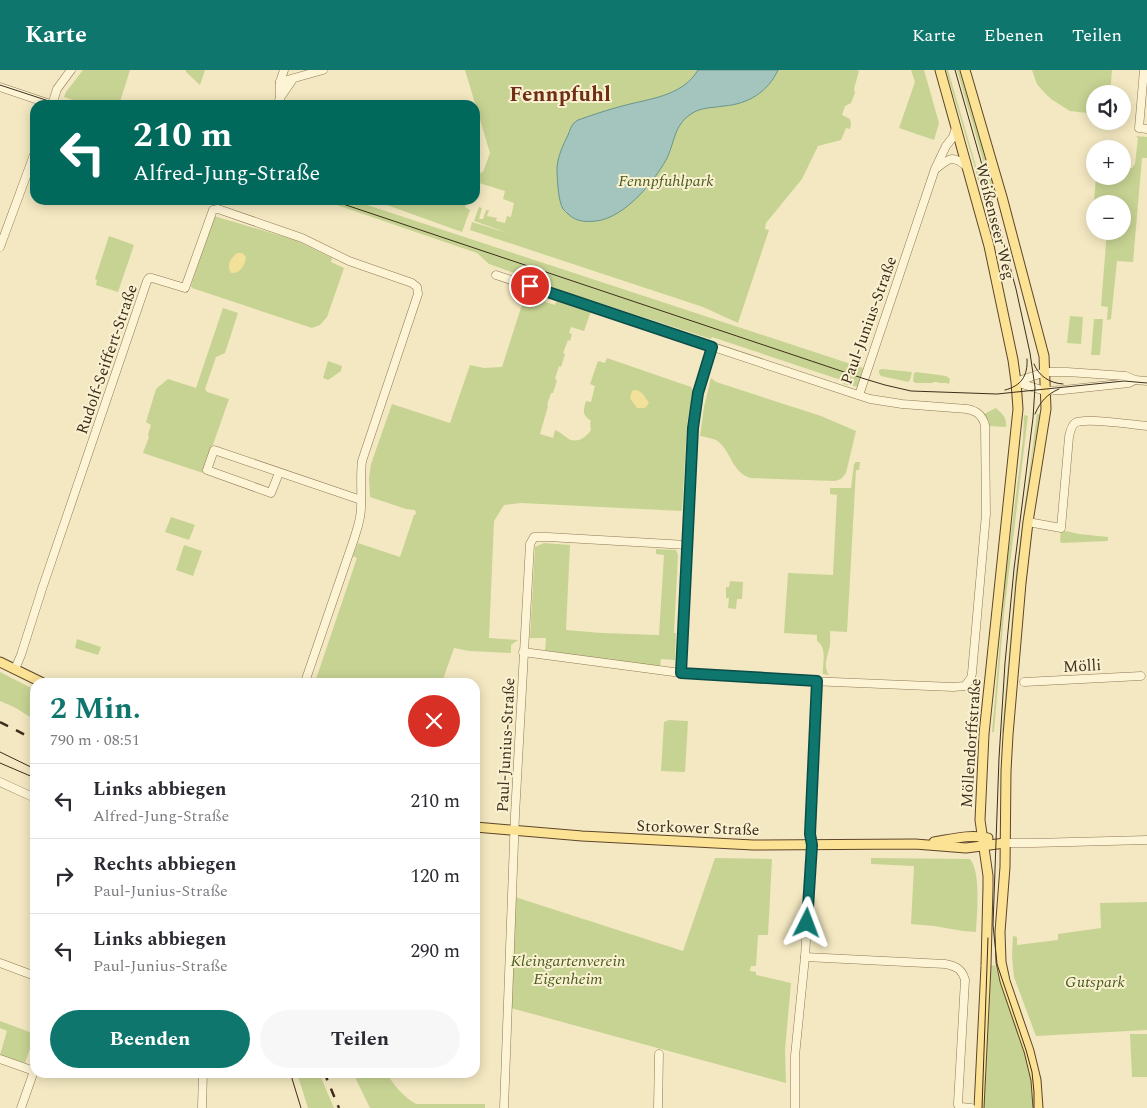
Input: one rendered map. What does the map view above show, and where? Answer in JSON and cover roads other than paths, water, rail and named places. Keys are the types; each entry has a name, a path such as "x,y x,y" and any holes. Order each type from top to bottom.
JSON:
{"main road":[{"name":"Weißenseer Weg","path":"940,70 989,246 1016,382"},
{"name":"Weißenseer Weg","path":"965,70 1044,356 1045,391"},
{"name":"Möllendorffstraße","path":"979,1108 988,888 980,820 984,734 1018,422 1016,382"},
{"path":"1038,1108 1038,1090 1034,1069 1004,982 1000,932 1005,867 1008,735 1020,588 1028,522 1045,417 1045,391"},
{"path":"0,662 33,678"},
{"name":"Storkower Straße","path":"480,827 643,840 753,845 920,844 966,848 983,841 1005,842"}],"street":[{"path":"54,100 57,89 71,70"},
{"path":"279,100 280,82 284,70"},
{"path":"280,82 324,70"},
{"path":"1143,129 1144,70"},
{"path":"280,100 293,79"},
{"path":"0,87 38,100"},
{"name":"Paul-Junius-Straße","path":"496,275 859,395 935,169 946,146 953,137 956,127"},
{"path":"935,169 947,160 955,159 966,166"},
{"path":"0,247 30,166"},
{"name":"Rudolf-Seiffert-Straße","path":"15,669 147,281 149,278 152,278 185,288 213,210 218,209 302,238 350,262 412,283 417,287 418,294 362,461 360,473 360,518 306,678"},
{"path":"681,673 695,412 701,383 712,347"},
{"path":"1016,382 1045,372 1126,376 1135,380 1147,381"},
{"path":"1016,382 1045,391 1129,383 1135,380"},
{"name":"Möllendorffstraße","path":"817,681 953,687 965,686 972,673 986,514 985,425 983,419 977,412 966,409 902,404 870,399 859,395"},
{"path":"1028,522 1061,528 1068,448 1071,428 1075,423 1091,421 1147,426"},
{"path":"279,473 271,493 207,470 214,450 361,500"},
{"name":"Paul-Junius-Straße","path":"504,1108 515,830 530,544 534,538 548,537 687,545"},
{"path":"524,652 681,673 817,681 810,834 812,845 805,957 795,1056 795,1108"},
{"name":"Mölli","path":"1024,682 1141,676"},
{"path":"0,782 30,796"},
{"path":"1005,842 1147,840"},
{"path":"805,957 945,964 957,967 965,980 958,1105 972,1108"},
{"path":"0,963 30,974"},
{"path":"658,1108 659,1054"},
{"path":"0,1059 30,1068"},
{"path":"21,1108 32,1078"},
{"path":"202,1108 203,1078"}],"water":[{"name":"Fennpfuhl","path":"698,70 778,70 769,85 749,100 733,105 699,110 685,119 678,129 666,160 654,179 627,206 607,218 596,221 581,221 571,217 563,209 560,200 557,167 561,151 574,123 604,111 668,94 685,85"}],"tram line":[{"path":"955,70 1016,289 1030,353 1035,387 1005,663 999,758 993,925 997,964 1032,1072 1034,1108"},
{"path":"0,85 46,100"},
{"path":"346,205 865,379 911,391 997,394 1124,381 1147,383"},
{"path":"1005,390 1015,386 1025,375 1027,359"},
{"path":"1034,364 1045,378 1063,384"},
{"path":"1035,414 1044,399 1059,389"},
{"path":"0,752 30,767"},
{"path":"0,763 30,776"},
{"path":"982,1108 988,938"},
{"path":"292,1078 301,1108"}],"railway":[{"path":"0,722 30,737"},
{"path":"326,1078 339,1108"}],"district":[{"name":"Fennpfuhl","path":"560,94"}],"park label":[{"name":"Fennpfuhlpark","path":"666,180"},
{"name":"Kleingartenverein Eigenheim","path":"568,969"},
{"name":"Gutspark","path":"1095,981"}]}
